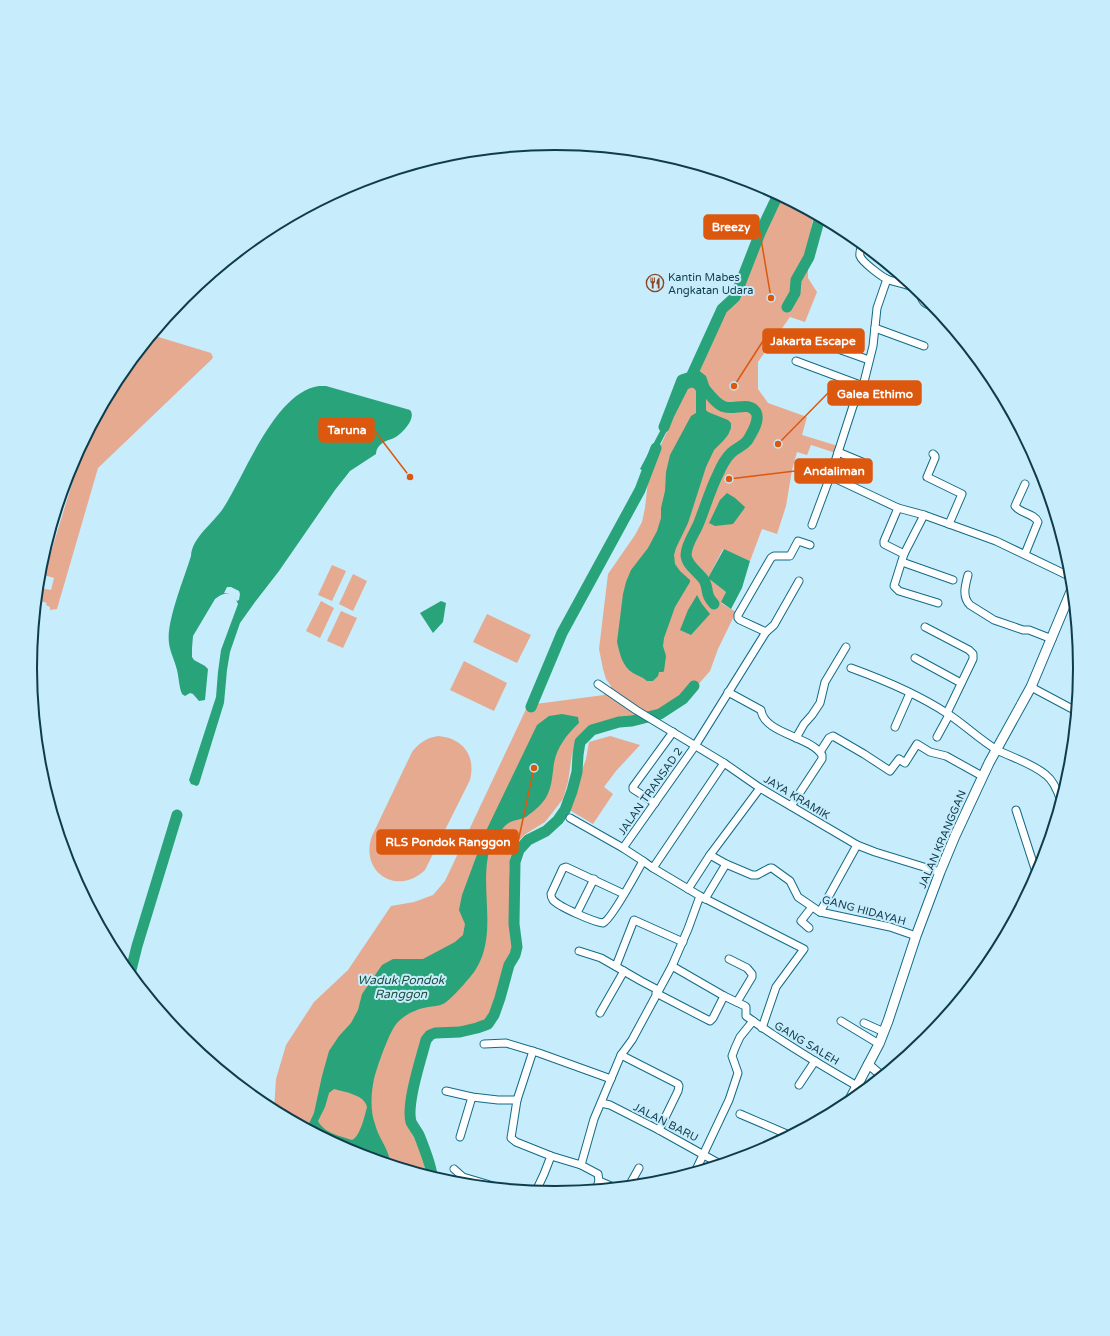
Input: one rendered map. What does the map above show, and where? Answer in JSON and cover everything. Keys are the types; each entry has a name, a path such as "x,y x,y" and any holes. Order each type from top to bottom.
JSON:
{"main road":[{"name":"JALAN KRANGGAN","path":"855,1090 884,1032 916,936 940,872 982,776 1030,687 1069,600"}],"street":[{"path":"861,250 862,260 888,279 902,284"},
{"path":"812,525 853,406 863,386 872,346 877,308 888,279"},
{"path":"874,328 924,346"},
{"path":"841,350 869,360"},
{"path":"796,361 863,386"},
{"path":"838,452 862,462"},
{"path":"933,454 935,458 927,477 962,494 949,524"},
{"path":"830,476 898,508 924,515 996,541 1064,574"},
{"path":"1025,484 1015,506 1019,510 1035,518 1038,522 1025,554"},
{"path":"898,508 884,544 904,554"},
{"path":"924,515 904,554 894,584 895,588 899,591 938,603"},
{"path":"766,632 740,620 738,618 738,614 771,558 774,556 790,556 798,541 810,546"},
{"path":"902,562 952,580"},
{"path":"968,575 965,592 967,602 970,605 994,620 1023,630 1029,630 1052,639"},
{"name":"JALAN TRANSAD 2","path":"623,848 695,746 766,632 774,625 799,581"},
{"path":"925,627 972,652 973,659 937,737"},
{"path":"796,738 804,724 820,703 825,682 846,647"},
{"path":"915,658 961,683"},
{"path":"851,668 910,693 948,714 996,749 1046,774 1058,791"},
{"name":"JAYA KRAMIK","path":"598,684 642,714 673,732 760,788 857,845 940,872"},
{"path":"1030,687 1071,709"},
{"path":"728,692 761,710 762,715 766,720 780,730 812,746 822,755 822,759 790,806"},
{"path":"895,727 910,693"},
{"path":"655,803 633,787 673,732"},
{"path":"820,752 829,738 833,736 890,771 899,759 905,763 917,744 930,752 946,756 982,776"},
{"path":"654,868 724,764"},
{"path":"688,889 710,855 760,788"},
{"path":"1016,810 1034,866"},
{"path":"570,818 623,848 643,862 702,897"},
{"path":"820,912 857,845"},
{"name":"GANG HIDAYAH","path":"710,855 752,876 772,868 790,881 798,897 820,912 890,927 916,936"},
{"path":"624,894 566,867 563,868 551,897 555,901 577,913 600,923 605,923 624,894 643,862"},
{"path":"581,1165 594,1119 622,1055 632,1040 657,991 672,966 702,897 726,864"},
{"path":"577,913 594,879"},
{"name":"GANG SALEH","path":"702,897 804,949 776,987 762,1028 857,1086"},
{"path":"809,928 801,921 812,907"},
{"path":"616,966 634,920 683,942"},
{"path":"579,951 601,958 616,966 710,1021 724,996"},
{"path":"729,959 747,968 752,974 752,977 737,1002"},
{"path":"672,966 746,1007 746,1016 762,1028"},
{"path":"600,1013 624,971"},
{"path":"698,1166 729,1100 738,1073 732,1056 740,1037 753,1021"},
{"path":"841,1021 879,1044"},
{"path":"864,1023 884,1032"},
{"path":"484,1044 506,1043 611,1079"},
{"path":"533,1051 517,1100 511,1138 516,1142 550,1156 581,1165 598,1174 599,1180 598,1184"},
{"path":"622,1055 680,1086 659,1130"},
{"path":"799,1085 814,1061"},
{"path":"868,1064 878,1073"},
{"path":"446,1091 472,1097 517,1100"},
{"path":"460,1137 472,1097"},
{"name":"JALAN BARU","path":"601,1103 610,1105 703,1153 715,1161"},
{"path":"740,1114 784,1133"},
{"path":"539,1186 550,1156"},
{"path":"633,1180 639,1168"},
{"path":"454,1169 463,1177 469,1179"},
{"path":"599,1180 606,1184"}],"shaded area":[{"path":"777,200 813,219 808,244 808,278 817,292 805,322 790,317 758,362 758,389 768,403 807,417 802,435 838,446 836,453 811,445 807,455 797,452 792,470 786,506 777,534 762,529 750,561 723,549 708,578 726,592 721,603 736,612 718,649 710,671 696,687 691,684 678,700 660,711 589,728 583,733 572,754 568,782 563,799 545,822 524,835 517,843 511,854 509,870 514,945 513,951 505,967 492,1013 485,1022 476,1026 450,1031 436,1030 428,1033 424,1039 405,1108 407,1122 423,1158 425,1169 388,1159 326,1133 274,1104 276,1079 286,1045 314,1002 348,970 391,906 414,902 433,895 445,881 528,705 604,695 611,686 606,679 599,649 608,574 635,535 642,522 652,464 697,369 703,351"},
{"path":"157,337 211,353 213,357 212,359 98,468 57,609 50,610 50,607 46,605 47,603 41,601 43,589 51,590 54,578 45,575 49,558 77,469 90,439 124,380 144,353"},
{"path":"332,565 346,571 332,601 318,595"},
{"path":"353,574 367,581 353,611 339,604"},
{"path":"321,601 334,608 320,638 306,631"},
{"path":"341,611 357,618 343,648 327,641"},
{"path":"487,614 531,635 517,663 473,642"},
{"path":"464,661 507,683 494,711 450,690"},
{"path":"438,736 447,737 454,740 461,744 466,750 471,763 470,780 425,870 414,878 403,881 392,881 383,877 376,870 371,860 369,849 372,836 412,752 423,741"},
{"path":"610,736 640,745 616,771 604,787 613,794 593,824 568,809 586,759 589,742"}],"water":[{"path":"700,349 703,351 697,369 706,376 711,391 706,394 706,410 728,420 731,423 731,428 728,435 714,450 706,467 688,523 676,548 674,555 675,564 690,580 690,582 675,607 664,638 663,646 666,656 664,671 659,672 658,676 653,681 647,681 626,667 619,651 617,642 623,594 631,570 648,548 657,531 661,518 666,472 670,455 691,416 696,413 696,391 694,388 688,389 646,472 640,469 686,382"},
{"path":"319,386 326,386 410,410 412,417 408,426 401,433 379,446 376,454 350,471 240,623 230,652 224,703 199,784 197,786 191,784 189,780 216,697 221,650 238,604 231,595 225,594 219,596 215,599 193,636 192,657 208,669 205,700 199,701 193,694 190,693 185,696 182,694 178,673 169,643 170,624 176,600 195,543 199,536 224,507 252,455 275,418 289,403 303,392"},
{"path":"727,493 745,507 733,524 715,526 709,523 720,500"},
{"path":"724,549 750,561 742,588 731,609 721,602 726,592 708,578"},
{"path":"697,595 710,614 691,635 680,630 688,610"},
{"path":"441,601 446,603 443,622 433,633 420,613"},
{"name":"Waduk Pondok Ranggon","path":"562,714 578,717 579,723 570,732 557,752 551,784 545,799 539,807 526,817 510,822 506,825 498,835 489,853 486,870 486,942 476,969 446,1002 441,1005 411,1012 397,1023 390,1034 373,1084 372,1096 373,1119 389,1159 357,1147 309,1124 314,1113 329,1051 339,1036 351,1023 358,1010 362,994 382,965 393,959 423,959 455,942 463,935 465,924 459,910 462,895 485,833 537,725 549,716","holes":["334,1089 349,1093 363,1100 367,1107 360,1130 352,1140 328,1131 318,1121 325,1107 329,1093"]}],"pier":[{"path":"227,587 231,587 239,591 239,600 237,601 229,594 224,593"}],"waterway":[{"path":"664,427 682,380 691,377 722,309 735,297 760,233 776,199"},
{"path":"787,307 795,293 796,280 809,257 819,222"},
{"path":"698,382 717,403 729,408 750,407 756,412 757,415 756,425 747,441 731,453 725,460 712,486 698,525 686,551 689,563 705,582 708,595 714,604"},
{"path":"531,707 562,633 640,490 656,448"},
{"path":"431,1171 423,1144 411,1122 410,1114 412,1093 426,1040 430,1035 435,1033 460,1032 488,1024 494,1015 509,965 515,955 517,947 514,924 515,862 519,850 528,840 546,831 558,820 565,810 577,772 580,742 592,730 619,722 632,721 660,714 683,699 694,686"},
{"path":"132,967 177,815"}],"place":[{"name":"Kantin Mabes Angkatan Udara","path":"655,283"},
{"name":"Breezy","path":"771,298"},
{"name":"Jakarta Escape","path":"734,386"},
{"name":"Galea Ethimo","path":"778,444"},
{"name":"Taruna","path":"410,477"},
{"name":"Andaliman","path":"729,479"},
{"name":"RLS Pondok Ranggon","path":"534,768"}]}
